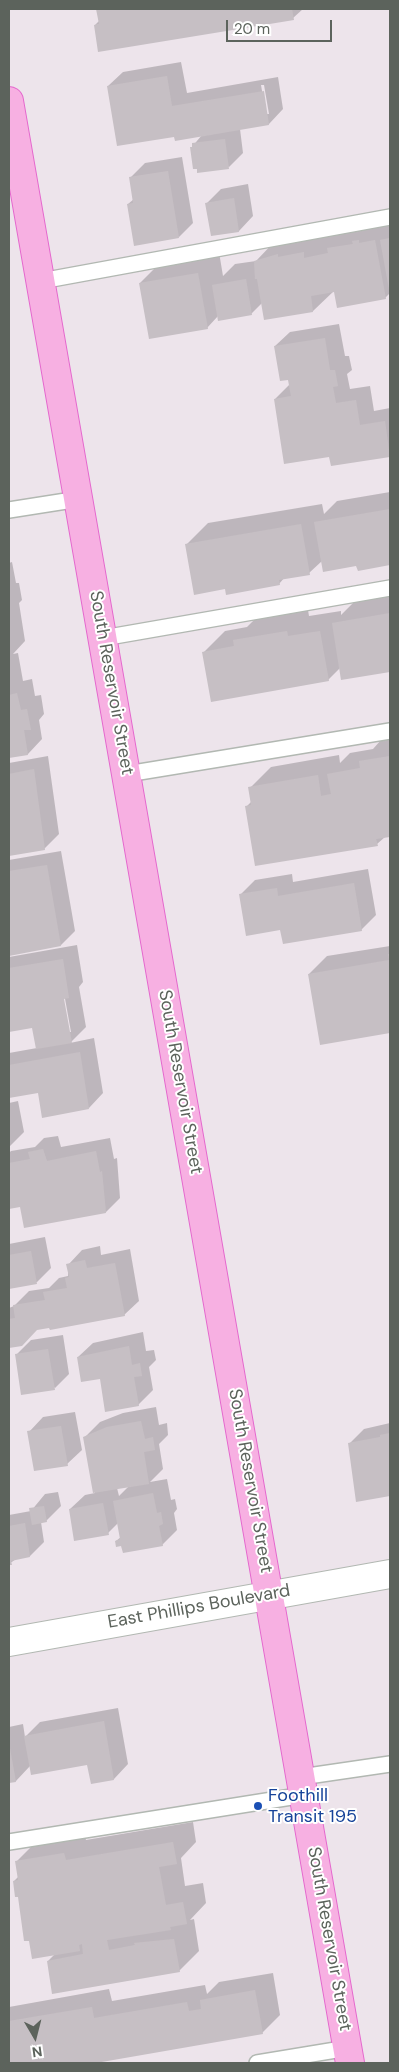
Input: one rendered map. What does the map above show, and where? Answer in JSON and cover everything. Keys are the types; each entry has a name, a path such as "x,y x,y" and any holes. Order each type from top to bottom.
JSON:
{"main road":[{"name":"South Reservoir Street","path":"9,101 349,2056"}],"street":[{"name":"East Phillips Boulevard","path":"9,1642 390,1574"}],"lane":[{"path":"40,281 390,217"},
{"path":"9,510 79,499"},
{"path":"103,638 390,588"},
{"path":"127,774 390,731"},
{"path":"9,1842 303,1786 385,1765"},
{"path":"257,2063 349,2056"}],"building":[{"path":"96,9 292,9 294,20 98,52 94,25 99,24"},
{"path":"167,76 172,106 264,91 269,125 175,141 174,137 117,146 107,86"},
{"path":"225,139 229,169 197,173 197,169 193,169 190,147 192,147 192,143"},
{"path":"168,171 179,238 134,246 127,204 133,203 129,177"},
{"path":"234,198 239,232 211,236 205,203"},
{"path":"390,238 390,289 389,289 380,240"},
{"path":"359,240 359,243 375,240 386,299 337,308 334,292 311,296 313,312 264,320 257,279 255,279 254,261 278,254 278,257 304,252 304,258 328,253 327,248 353,244 352,241"},
{"path":"198,273 208,329 149,339 139,283"},
{"path":"246,279 252,315 218,321 212,285"},
{"path":"325,338 330,370 335,370 338,386 333,387 336,403 356,400 360,425 385,421 390,457 331,466 329,457 284,464 274,399 291,396 288,380 280,381 274,346"},
{"path":"390,509 390,565 358,571 356,566 323,572 314,522"},
{"path":"301,524 310,575 279,580 280,585 226,595 225,589 194,595 185,544"},
{"path":"390,613 390,672 341,680 332,623"},
{"path":"287,631 288,636 320,631 329,681 211,702 202,652 234,646 233,640"},
{"path":"17,693 21,710 27,709 31,730 24,730 28,755 9,758 9,695"},
{"path":"390,756 390,837 376,839 378,846 255,866 245,806 251,805 248,787 318,775 321,796 331,794 327,774 360,768 359,761"},
{"path":"34,769 45,850 9,856 9,774"},
{"path":"47,865 61,946 9,956 9,871"},
{"path":"354,883 362,931 283,944 280,930 246,936 239,894 277,888 278,896"},
{"path":"388,954 390,954 390,1033 320,1045 308,974 389,960"},
{"path":"63,959 69,998 64,999 72,1043 36,1049 32,1028 9,1032 9,968"},
{"path":"80,1052 89,1109 42,1118 38,1093 9,1098 9,1065"},
{"path":"43,1149 47,1161 96,1151 100,1172 102,1171 106,1213 24,1228 20,1207 9,1209 9,1163 30,1159 28,1152"},
{"path":"31,1251 37,1284 9,1289 9,1255"},
{"path":"85,1260 87,1268 115,1263 125,1316 50,1330 49,1328 37,1330 22,1346 9,1348 9,1319 15,1318 13,1305 45,1300 43,1292 67,1288 65,1278 69,1277 66,1264"},
{"path":"129,1346 132,1365 140,1363 142,1376 134,1377 139,1406 105,1412 100,1379 81,1382 77,1357"},
{"path":"48,1349 55,1390 21,1395 15,1354"},
{"path":"141,1421 145,1439 153,1437 155,1450 144,1452 149,1484 93,1493 83,1437 107,1427"},
{"path":"61,1426 68,1466 34,1471 27,1431"},
{"path":"390,1433 390,1496 356,1502 348,1443 380,1437 380,1435"},
{"path":"153,1493 157,1513 161,1512 163,1524 159,1526 163,1546 123,1553 121,1546 116,1547 115,1541 120,1539 113,1501"},
{"path":"103,1503 109,1535 74,1541 69,1509"},
{"path":"44,1506 47,1522 32,1525 29,1508"},
{"path":"25,1523 30,1557 11,1561 12,1565 9,1565 9,1526"},
{"path":"104,1721 114,1780 91,1784 87,1765 31,1775 24,1736"},
{"path":"9,1743 16,1782 9,1783"},
{"path":"173,1842 177,1864 159,1867 166,1905 183,1902 187,1924 170,1927 171,1930 107,1940 109,1950 135,1945 134,1943 174,1939 180,1972 52,1994 47,1961 83,1954 82,1944 79,1945 80,1951 32,1959 29,1941 24,1941 18,1897 15,1897 13,1881 18,1880 15,1861 64,1853 66,1860"},
{"path":"255,1990 263,2034 96,2063 9,2063 9,2021 92,2007 94,2018 187,2002 189,2011 201,2009 200,2000"}],"place":[{"name":"Foothill Transit 195","path":"258,1806"}]}
